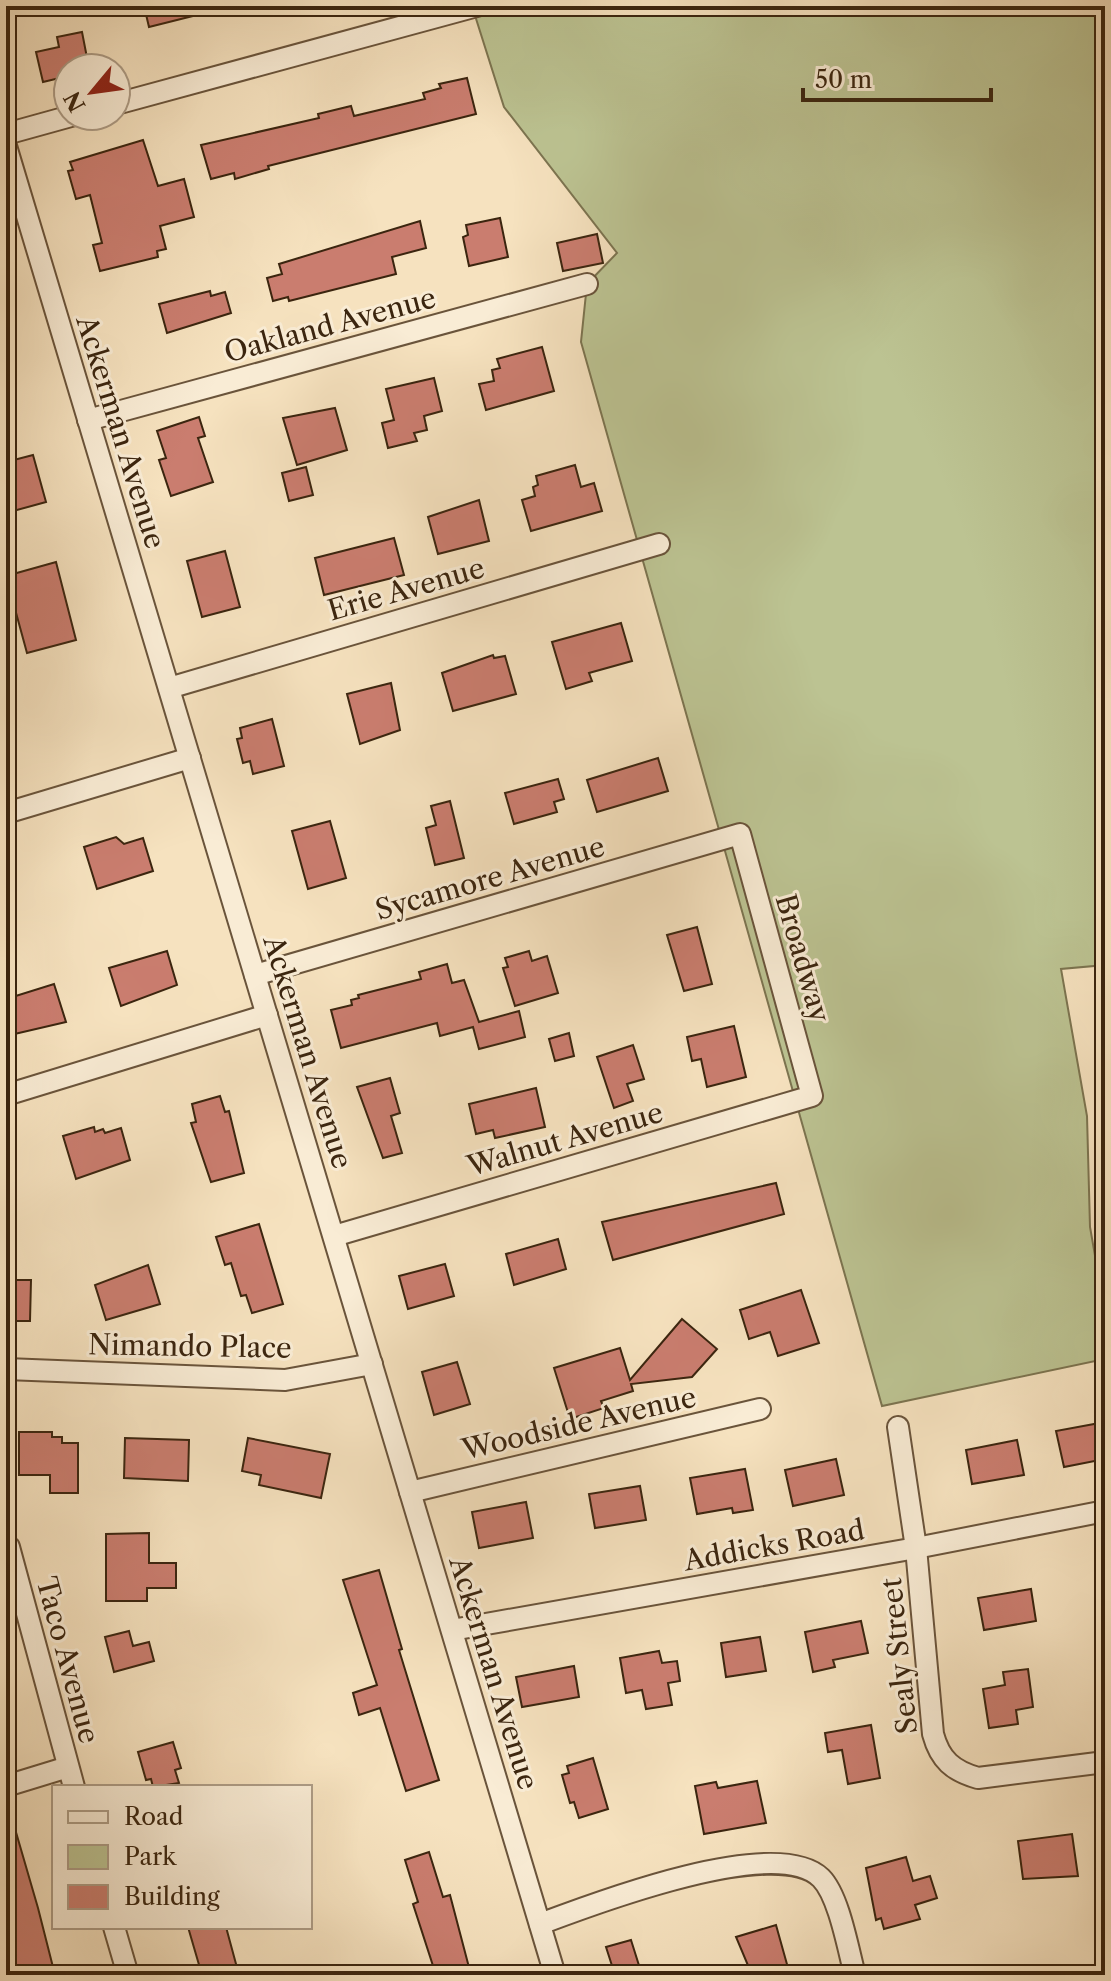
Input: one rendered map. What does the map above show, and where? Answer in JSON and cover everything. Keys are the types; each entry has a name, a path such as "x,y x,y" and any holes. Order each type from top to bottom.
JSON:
{"street":[{"path":"132,100 477,6"},
{"path":"6,134 52,121"},
{"name":"Ackerman Avenue","path":"6,146 555,1975"},
{"name":"Oakland Avenue","path":"88,420 587,284"},
{"name":"Erie Avenue","path":"169,688 659,544"},
{"path":"6,813 190,758"},
{"name":"Sycamore Avenue","path":"255,975 740,834"},
{"name":"Broadway","path":"740,834 812,1096"},
{"path":"6,1095 267,1015"},
{"name":"Walnut Avenue","path":"334,1236 812,1096"},
{"name":"Nimando Place","path":"6,1369 285,1380 372,1364"},
{"name":"Woodside Avenue","path":"410,1492 760,1409"},
{"name":"Sealy Street","path":"898,1427 916,1548 933,1734 947,1763 960,1773 978,1778 1105,1762"},
{"name":"Addicks Road","path":"452,1630 916,1548 1105,1511"},
{"name":"Taco Avenue","path":"9,1547 73,1785"},
{"path":"6,1786 68,1767"},
{"path":"540,1924 639,1886 689,1874 790,1864 814,1873 831,1893 855,1975"},
{"path":"115,1929 128,1975"}],"green space":[{"path":"472,6 1105,6 1105,965 1061,969 1087,1116 1090,1227 1105,1313 1105,1359 882,1406 581,342 587,284 617,253 504,107"}],"building":[{"path":"144,6 204,6 205,13 149,27"},
{"path":"82,32 86,52 52,52 52,80 43,82 36,52 59,47 57,37"},
{"path":"467,78 476,114 268,166 269,169 235,179 234,173 211,179 201,145 319,118 318,114 351,106 354,116 425,99 423,93 441,88 439,84"},
{"path":"143,140 158,186 184,179 194,217 160,226 166,249 157,251 158,257 100,271 93,245 102,243 90,195 76,199 68,171 73,170 70,162"},
{"path":"500,218 508,257 469,266 463,237 468,235 466,225"},
{"path":"420,221 426,248 392,257 396,274 289,301 288,297 273,301 267,278 282,274 279,264"},
{"path":"597,234 603,263 563,271 557,243"},
{"path":"210,291 211,296 225,292 231,313 167,333 159,304"},
{"path":"542,347 554,391 486,410 479,384 494,381 492,370 500,368 497,359"},
{"path":"434,378 442,411 424,416 427,430 414,433 417,441 388,448 382,423 394,420 386,389"},
{"path":"335,408 347,450 297,465 283,418"},
{"path":"199,417 205,436 198,438 213,482 171,496 159,460 166,458 157,431"},
{"path":"33,455 46,502 6,513 6,462"},
{"path":"575,465 581,487 594,483 602,511 531,531 522,500 535,496 533,487 538,485 536,476"},
{"path":"306,467 313,495 289,501 282,473"},
{"path":"479,500 489,541 438,554 428,517"},
{"path":"394,538 404,575 324,595 315,558"},
{"path":"225,551 240,607 202,617 187,561"},
{"path":"56,562 76,640 27,653 6,576"},
{"path":"621,623 632,661 589,673 592,681 566,689 552,642"},
{"path":"493,655 494,658 505,656 516,694 453,711 442,673"},
{"path":"391,683 400,730 360,744 347,694"},
{"path":"272,719 284,766 253,774 250,761 243,763 237,739 242,738 240,728"},
{"path":"658,758 668,791 597,812 587,780"},
{"path":"558,779 564,799 554,802 557,812 514,824 505,793"},
{"path":"450,801 464,858 435,865 426,828 436,825 431,806"},
{"path":"330,821 346,878 308,889 292,831"},
{"path":"116,837 124,844 143,838 153,871 97,889 84,847"},
{"path":"697,927 712,984 684,991 667,935"},
{"path":"167,951 177,985 121,1006 109,968"},
{"path":"529,951 532,961 547,956 558,993 515,1006 503,968 508,967 505,958"},
{"path":"447,964 452,983 464,980 479,1022 519,1011 525,1037 479,1049 473,1027 440,1036 437,1023 341,1048 331,1010 352,1005 351,1000 359,998 358,995 421,979 419,972"},
{"path":"54,984 66,1022 6,1036 6,999"},
{"path":"734,1026 746,1077 707,1087 701,1059 692,1061 687,1037"},
{"path":"569,1033 574,1056 555,1061 549,1039"},
{"path":"633,1045 644,1079 627,1084 633,1101 614,1108 597,1057"},
{"path":"390,1078 400,1113 391,1116 402,1153 383,1158 357,1087"},
{"path":"536,1088 545,1127 495,1138 493,1130 476,1134 469,1104"},
{"path":"220,1096 225,1112 229,1111 244,1173 211,1182 191,1123 196,1122 192,1104"},
{"path":"94,1127 95,1132 103,1129 105,1133 121,1128 130,1160 76,1179 63,1136"},
{"path":"776,1183 784,1214 613,1260 602,1222"},
{"path":"259,1224 283,1304 252,1313 246,1295 241,1296 231,1263 225,1265 216,1237"},
{"path":"558,1239 566,1269 514,1285 506,1254"},
{"path":"445,1264 454,1296 408,1309 399,1276"},
{"path":"148,1265 160,1304 106,1320 95,1285"},
{"path":"6,1280 31,1280 30,1321 6,1321"},
{"path":"801,1290 819,1343 778,1356 770,1332 749,1339 740,1310"},
{"path":"682,1319 717,1349 692,1377 631,1384 633,1391 601,1401 604,1408 570,1419 554,1368 620,1348 630,1380"},
{"path":"457,1362 470,1404 434,1415 422,1372"},
{"path":"1105,1422 1105,1459 1064,1467 1056,1431"},
{"path":"19,1432 52,1432 52,1437 62,1437 62,1443 78,1443 78,1493 50,1493 50,1475 19,1475"},
{"path":"125,1438 189,1440 188,1481 124,1478"},
{"path":"248,1438 330,1454 321,1498 259,1485 261,1475 242,1471"},
{"path":"1017,1440 1024,1475 972,1484 966,1450"},
{"path":"836,1459 844,1495 793,1506 785,1470"},
{"path":"745,1469 753,1510 733,1513 732,1508 697,1514 690,1478"},
{"path":"640,1486 646,1520 595,1528 589,1494"},
{"path":"526,1502 533,1538 479,1548 472,1512"},
{"path":"149,1533 149,1563 176,1563 176,1588 147,1588 147,1601 106,1601 106,1534"},
{"path":"379,1570 402,1649 399,1650 439,1780 406,1791 380,1708 359,1715 353,1693 377,1685 343,1580"},
{"path":"1031,1589 1036,1621 984,1630 978,1598"},
{"path":"861,1621 868,1653 833,1660 835,1667 813,1672 805,1632"},
{"path":"129,1631 133,1646 149,1642 154,1661 114,1672 105,1637"},
{"path":"760,1637 766,1671 726,1677 721,1643"},
{"path":"659,1651 662,1663 677,1661 680,1681 668,1683 672,1705 646,1709 642,1690 626,1693 620,1658"},
{"path":"574,1666 579,1697 522,1707 516,1677"},
{"path":"1028,1669 1033,1707 1016,1710 1018,1724 989,1728 983,1689 1005,1685 1003,1672"},
{"path":"871,1725 880,1778 848,1784 842,1750 828,1752 825,1733"},
{"path":"173,1742 181,1768 175,1770 179,1783 152,1785 151,1779 146,1780 138,1752"},
{"path":"593,1758 608,1809 579,1818 574,1802 570,1803 562,1775 569,1773 567,1766"},
{"path":"757,1781 766,1823 704,1834 695,1786 716,1782 718,1788"},
{"path":"11,1815 55,1975 19,1975 6,1932 6,1816"},
{"path":"1072,1834 1078,1876 1023,1879 1018,1841"},
{"path":"429,1852 443,1897 450,1895 471,1975 436,1975 413,1904 418,1902 405,1860"},
{"path":"906,1857 913,1881 930,1876 937,1898 915,1905 920,1919 884,1929 881,1918 876,1920 866,1868"},
{"path":"776,1925 790,1975 752,1975 736,1937"},
{"path":"189,1929 227,1929 239,1975 202,1975"},
{"path":"631,1940 642,1975 615,1975 606,1947"}]}
